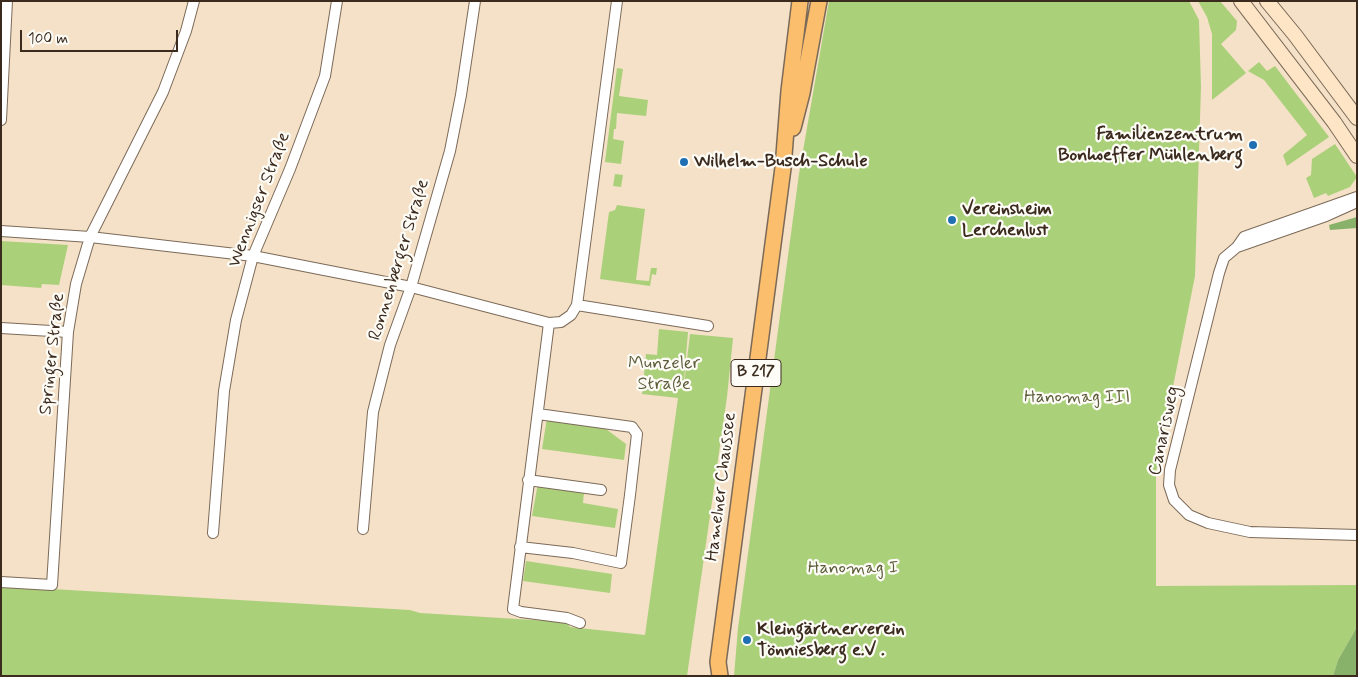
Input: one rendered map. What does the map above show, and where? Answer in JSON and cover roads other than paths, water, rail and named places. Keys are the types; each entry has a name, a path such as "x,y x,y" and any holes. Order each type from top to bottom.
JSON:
{"main road":[{"name":"Hamelner Chaussee","path":"711,676 719,669 783,168 789,91 800,1"},
{"name":"Hamelner Chaussee","path":"783,168 802,93 819,1"},
{"path":"1241,1 1291,64 1357,156"},
{"path":"1267,1 1357,118"}],"street":[{"path":"1,120 7,1"},
{"name":"Springer Straße","path":"1,582 52,585 68,332 76,284 90,237 162,92 186,31 194,1"},
{"name":"Wennigser Straße","path":"213,532 224,391 236,320 253,256 290,169 325,76 337,1"},
{"name":"Ronnenberger Straße","path":"363,529 373,412 390,345 411,287 450,151 461,95 475,1"},
{"path":"1,231 90,237 253,256 411,287 549,324 561,322 571,315 577,305 617,1"},
{"name":"Canarisweg","path":"1357,197 1244,237 1237,247 1224,258 1181,424 1170,470 1169,485 1174,500 1189,515 1208,523 1250,532 1357,534"},
{"path":"1237,247 1320,218 1357,202"},
{"path":"577,305 708,326"},
{"path":"549,324 513,608 520,612 567,618 580,622"},
{"path":"1,328 68,332"},
{"path":"520,547 573,553 621,563 637,434 632,427 538,414"},
{"path":"528,480 601,490"}],"place":[{"name":"Familienzentrum Bonhoeffer Mühlenberg","path":"1253,145"},
{"name":"Wilhelm-Busch-Schule","path":"684,162"},
{"name":"Vereinsheim Lerchenlust","path":"952,220"},
{"name":"Kleingärtnerverein Tönniesberg e.V .","path":"747,640"}],"park label":[{"name":"Munzeler Straße","path":"664,374"},
{"name":"Hanomag III","path":"1077,398"},
{"name":"Hanomag I","path":"853,569"}]}
